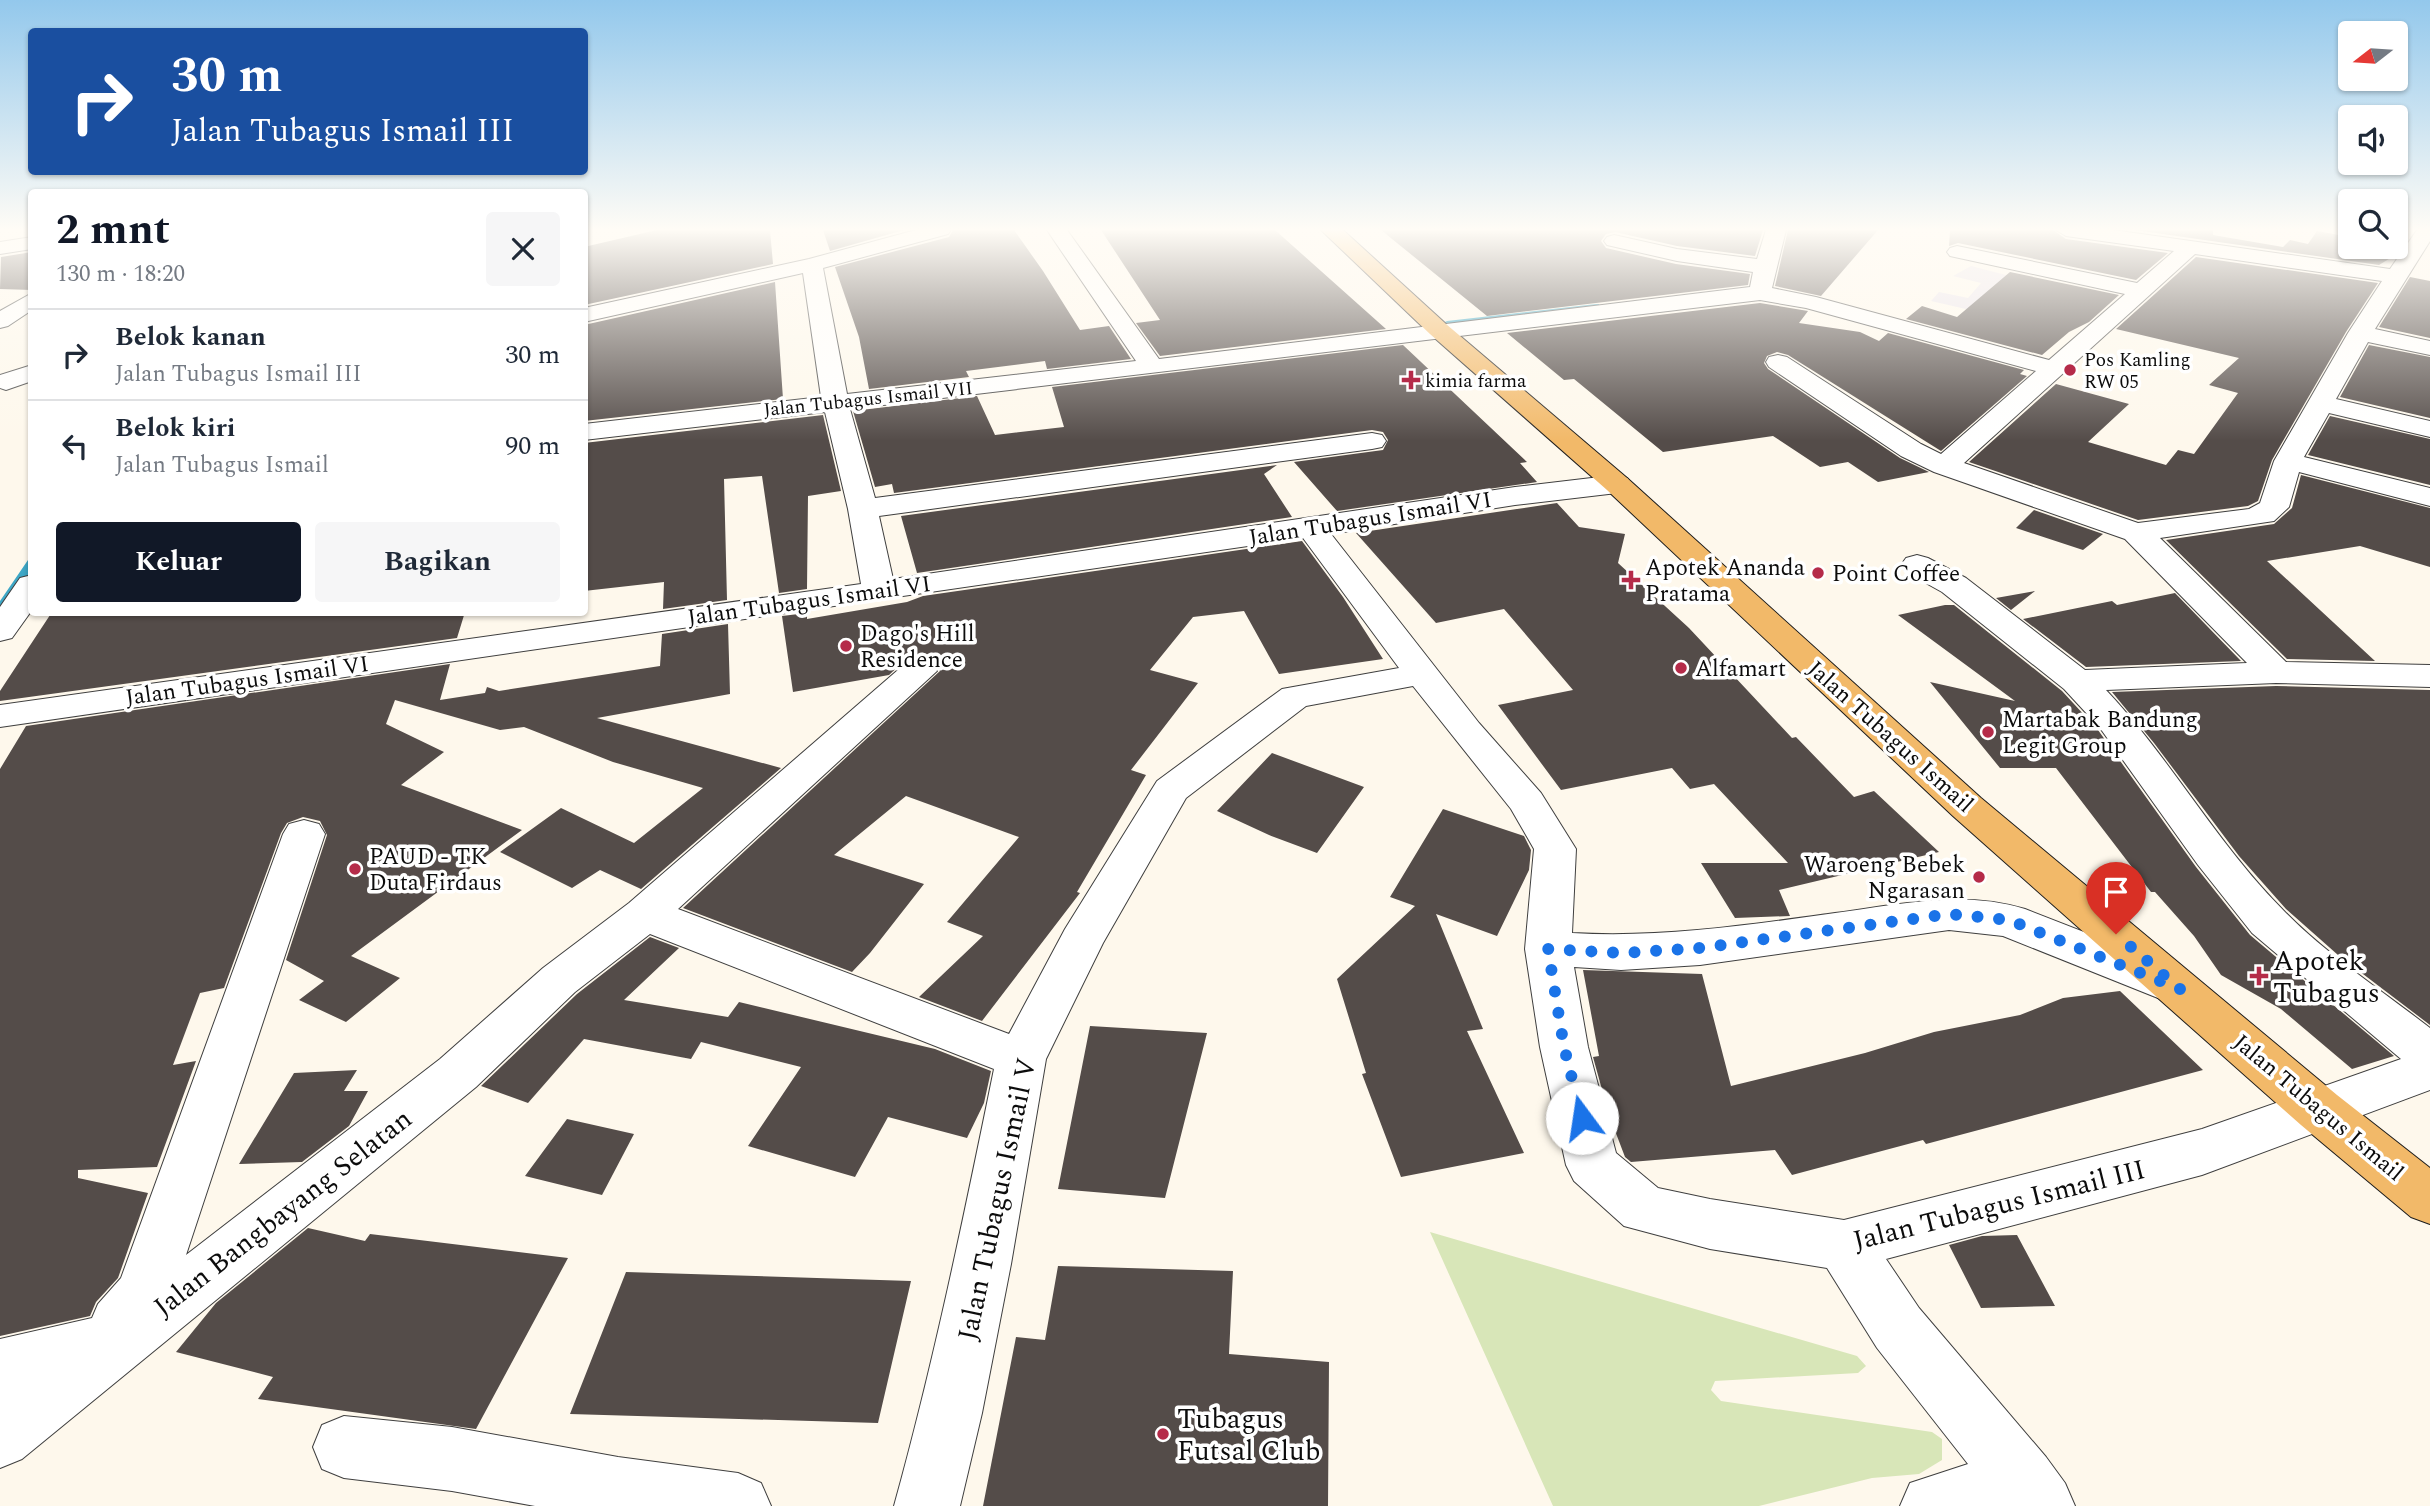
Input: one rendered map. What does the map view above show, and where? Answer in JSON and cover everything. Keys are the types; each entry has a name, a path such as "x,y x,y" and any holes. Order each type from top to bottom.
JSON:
{"main road":[{"name":"Jalan Tubagus Ismail","path":"1407,300 1618,484 1967,807 2319,1110 2430,1200"}],"street":[{"path":"588,313 648,300"},
{"path":"818,300 835,401 863,509 879,591"},
{"path":"1105,300 1152,368"},
{"name":"Jalan Tubagus Ismail VII","path":"588,432 835,401 1152,368 1438,329 1695,300"},
{"name":"Jalan Tubagus Ismail VII","path":"1799,300 2055,369"},
{"path":"1944,466 2132,300"},
{"path":"1778,362 1911,450 1944,466 2136,532 2263,516 2274,507 2288,461 2360,333 2384,313 2388,300"},
{"path":"0,321 28,303"},
{"path":"2360,333 2430,348"},
{"path":"6,382 28,374"},
{"path":"2321,403 2430,429"},
{"path":"863,509 1372,441"},
{"path":"2288,461 2430,497"},
{"name":"Jalan Tubagus Ismail VI","path":"0,716 462,648 879,591 1515,496 1618,484"},
{"name":"Jalan Tubagus Ismail III","path":"1311,528 1466,731 1527,802 1555,849 1548,949 1564,1047 1593,1165 1643,1209 1710,1224 1844,1245 2202,1152 2430,1069"},
{"path":"2136,532 2276,672"},
{"path":"1917,565 1954,585 2077,681 2113,720 2213,855 2268,922 2300,951 2430,1055"},
{"path":"0,631 28,591"},
{"name":"Jalan Bangbayang Selatan","path":"0,1437 96,1352 458,1073 559,980 645,914 919,671"},
{"path":"2077,681 2276,672 2430,676"},
{"name":"Jalan Tubagus Ismail V","path":"927,1506 951,1413 983,1264 1021,1059 1081,941 1171,790 1295,697 1423,674"},
{"path":"0,1369 96,1352 144,1294 304,834"},
{"path":"645,914 1021,1059"},
{"path":"1548,949 1621,953 1700,948 1949,914 2009,920 2180,989"},
{"path":"1844,1245 1898,1328 2033,1493"},
{"path":"344,1447 452,1459 738,1506"},
{"path":"1933,1506 2033,1493"}],"shaded area":[{"path":"1932,300 2015,300 1992,315"}],"green space":[{"path":"1430,1232 1857,1356 1866,1366 1858,1373 1715,1381 1711,1390 1721,1401 1932,1432 1942,1439 1942,1460 1919,1474 1872,1478 1759,1506 1553,1506"}],"building":[{"path":"588,300 606,300 588,304"},
{"path":"694,300 776,300 783,399 588,421 588,324"},
{"path":"846,300 1061,300 1080,330 1109,326 1131,359 1047,369 1045,361 966,371 969,377 869,389 859,337"},
{"path":"1147,300 1354,300 1386,329 1160,356 1136,323 1160,320"},
{"path":"1468,300 1619,300 1487,316"},
{"path":"1977,300 2113,300 2089,322 2069,332 2042,355 1906,319 1922,306 1957,317"},
{"path":"2148,300 2367,300 2272,460 2258,501 2248,506 2138,520 1969,462 2056,384 2129,404 2088,442 2166,465 2178,450 2194,454 2238,393 2209,385 2239,358 2116,329"},
{"path":"2396,300 2430,300 2430,338 2379,327"},
{"path":"1760,303 1808,311 1799,323 1860,332 1879,341 1888,333 2024,370 2020,374 2027,376 1941,451 1788,355 1777,352 1767,356 1764,363 1768,369 1900,458 1929,472 1878,482 1848,462 1820,467 1773,436 1663,452 1574,379 1564,380 1507,333"},
{"path":"1403,345 1527,462 1520,463 1537,482 1337,511 1294,462 1383,450 1388,440 1383,432 1372,430 894,493 892,484 875,487 853,411 977,396 995,435 1064,427 1052,387"},
{"path":"2369,345 2430,357 2430,418 2340,397"},
{"path":"823,415 841,491 808,496 807,589 779,593 762,476 724,479 727,600 663,609 664,582 588,591 588,443"},
{"path":"2330,416 2430,439 2430,485 2308,455"},
{"path":"1277,465 1264,474 1292,517 917,573 901,516"},
{"path":"2301,475 2430,508 2430,567 2360,546 2267,561 2375,661 2287,659 2166,540 2274,524 2292,508"},
{"path":"1557,503 1579,527 1625,534 1618,563 1689,628 1792,738 1796,737 1854,797 1874,791 1939,852 1779,890 1790,916 1735,918 1701,863 1788,863 1714,784 1690,789 1672,768 1561,790 1498,705 1573,690 1504,609 1436,623 1356,533"},
{"path":"2034,510 2103,534 2083,550 2016,528"},
{"path":"1302,541 1343,597 1383,659 1279,674 1244,611 1193,617 1150,670 1198,683 1131,770 1146,775 1077,892 1080,893 982,1021 919,997 983,936 947,922 1019,837 906,796 834,855 924,884 852,972 683,908 940,671 933,660 918,657 904,661 889,675 793,692 782,616 807,613 807,619 907,602 923,596"},
{"path":"2035,591 2011,610 1996,598"},
{"path":"2175,593 2241,661 2086,667 2023,619 2112,601 2117,605"},
{"path":"1954,605 2062,691 2098,730 2196,867 2250,935 2394,1056 2352,1069 2281,1009 2221,975 2194,936 2155,892 2151,892 2056,768 2000,768 1930,682 2015,701 1898,615"},
{"path":"49,616 464,616 457,638 0,701 0,691"},
{"path":"728,624 730,694 597,718 781,768 641,889 600,870 572,888 500,852 561,808 634,843 703,788 613,762 524,727 500,730 395,700 386,724 444,752 401,785 522,830 351,956 400,978 346,1022 299,1000 324,981 286,960 327,835 320,821 303,817 287,823 224,988 200,993 173,1065 196,1061 157,1167 78,1170 78,1178 148,1193 118,1278 96,1302 90,1316 0,1336 0,769 26,726 450,664 440,700 485,693 487,687 499,691 660,666 662,634"},
{"path":"2276,686 2430,690 2430,1025 2338,955 2286,909 2239,856 2112,692"},
{"path":"1272,753 1364,787 1317,853 1217,811"},
{"path":"1443,809 1524,836 1531,850 1529,870 1497,936 1436,914 1483,1029 1467,1031 1524,1153 1401,1177 1362,1074 1366,1073 1337,979 1415,906 1390,897"},
{"path":"650,937 679,948 624,1000 728,1017 739,1002 935,1049 991,1071 984,1103 967,1138 888,1117 855,1177 748,1146 801,1067 701,1042 691,1059 584,1039 528,1103 481,1086 577,994"},
{"path":"1583,970 1702,974 1731,1086 1865,1053 1934,1032 2020,1015 2063,998 2120,991 2203,1070 1926,1144 1923,1140 1792,1175 1775,1150 1631,1162 1625,1157 1609,1115 1593,1057 1599,1056"},
{"path":"1090,1026 1207,1033 1165,1198 1058,1189"},
{"path":"357,1070 344,1091 368,1091 349,1126 302,1162 239,1164 294,1073"},
{"path":"567,1119 634,1134 602,1195 525,1176"},
{"path":"308,1228 365,1241 370,1234 568,1258 476,1429 258,1399 273,1377 176,1352 216,1303"},
{"path":"2017,1235 2055,1306 1981,1308 1949,1245 1982,1236"},
{"name":"Tubagus Futsal Club","path":"1058,1266 1233,1271 1229,1354 1329,1362 1328,1506 983,1506 1016,1337 1045,1340"},
{"path":"626,1272 911,1281 878,1423 570,1414"}],"waterway":[{"path":"1447,323 1596,306"},
{"path":"0,609 28,568"}],"place":[{"name":"Pos Kamling RW 05","path":"2070,370"},
{"name":"kimia farma","path":"1411,380"},
{"name":"Point Coffee","path":"1818,573"},
{"name":"Apotek Ananda Pratama","path":"1631,580"},
{"name":"Dago's Hill Residence","path":"846,646"},
{"name":"Alfamart","path":"1681,668"},
{"name":"Martabak Bandung Legit Group","path":"1988,732"},
{"name":"PAUD - TK Duta Firdaus","path":"355,869"},
{"name":"Waroeng Bebek Ngarasan","path":"1979,877"},
{"name":"Apotek Tubagus","path":"2259,976"},
{"name":"Tubagus Futsal Club","path":"1163,1434"}],"route":[{"path":"1582,1118 1564,1047 1548,949 1621,953 1700,948 1895,919 1949,914 2009,920 2180,989 2116,934"}]}
